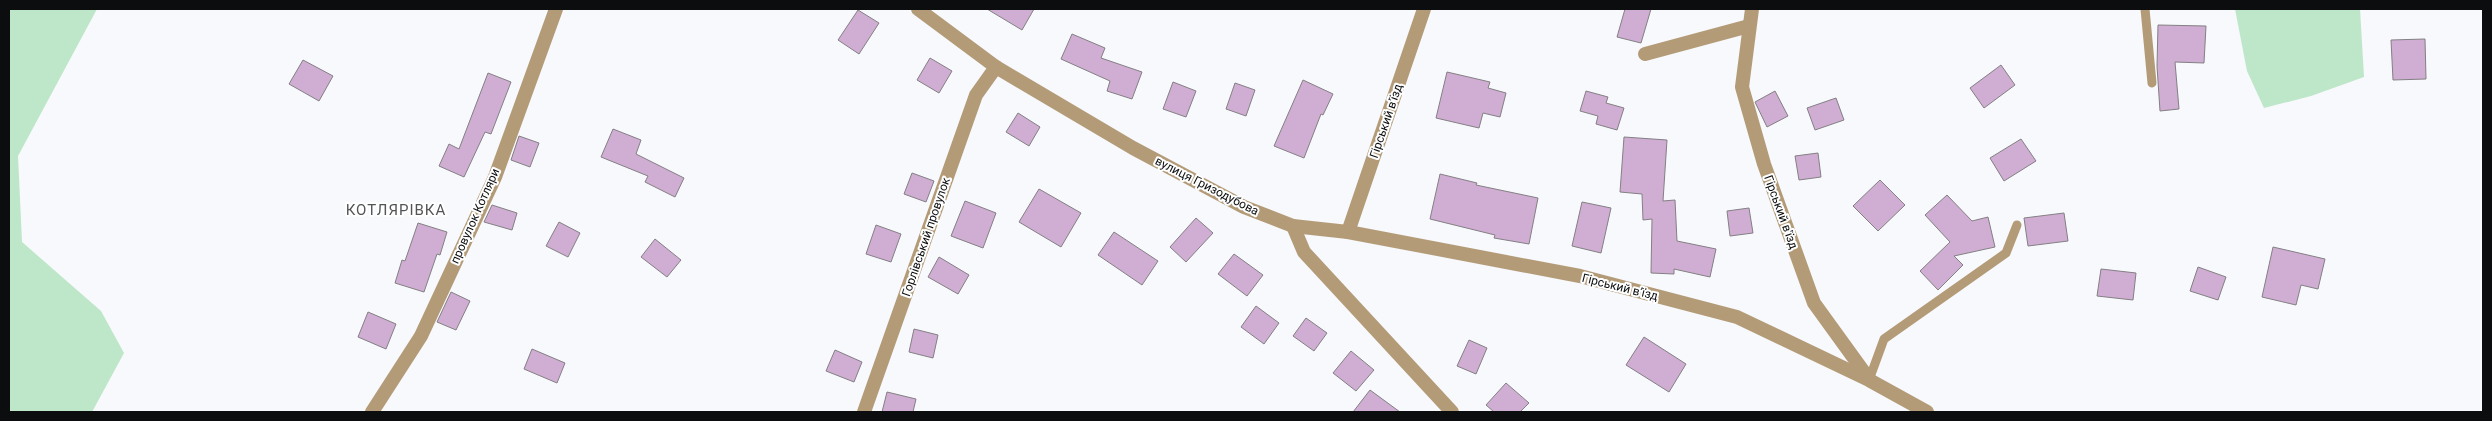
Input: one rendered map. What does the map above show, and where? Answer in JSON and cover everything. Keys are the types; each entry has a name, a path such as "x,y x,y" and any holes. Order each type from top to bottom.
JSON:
{"street":[{"name":"провулок Котляри","path":"372,412 421,336 494,176 556,9"},
{"name":"вулиця Гризодубова","path":"918,9 996,67 1133,148 1244,207 1293,226"},
{"name":"Гірський в'їзд","path":"1348,232 1424,9"},
{"name":"Гірський в'їзд","path":"1752,9 1742,87 1764,164 1814,303 1869,380"},
{"path":"1644,54 1749,26"},
{"name":"Горлівський провулок","path":"864,412 976,95 996,67"},
{"name":"Гірський в’їзд","path":"1293,226 1348,232 1580,276 1737,317 1869,380 1927,412"},
{"path":"1293,226 1304,252 1452,412"}],"lane":[{"path":"2145,9 2152,83"},
{"path":"1869,380 1884,339 2006,253 2017,225"}],"green space":[{"path":"9,9 97,9 18,156 22,242 101,311 124,353 92,412 9,412"},
{"path":"2235,9 2360,9 2364,77 2311,96 2264,108 2247,71"}],"building":[{"path":"987,9 1034,9 1022,30"},
{"path":"1625,9 1651,9 1641,43 1617,37"},
{"path":"858,10 879,23 859,54 838,40"},
{"path":"2158,25 2206,26 2204,63 2175,62 2179,109 2160,111 2157,66"},
{"path":"1072,34 1105,48 1101,58 1142,72 1132,99 1107,91 1110,81 1061,59"},
{"path":"2425,39 2426,79 2393,80 2391,40"},
{"path":"930,58 952,71 939,93 917,80"},
{"path":"303,60 333,76 319,101 289,84"},
{"path":"2001,65 2015,85 1984,108 1970,88"},
{"path":"1447,72 1490,82 1488,88 1506,93 1500,117 1483,113 1479,128 1436,118"},
{"path":"488,73 511,82 491,134 485,132 464,177 439,166 449,144 459,149"},
{"path":"1303,80 1333,94 1323,115 1321,114 1304,158 1274,146"},
{"path":"1173,82 1196,91 1186,117 1163,109"},
{"path":"1235,83 1255,90 1246,116 1226,109"},
{"path":"1586,91 1608,97 1606,103 1624,108 1617,130 1596,124 1598,116 1580,111"},
{"path":"1775,91 1788,116 1767,127 1755,102"},
{"path":"1836,98 1844,120 1815,130 1807,108"},
{"path":"1018,113 1040,127 1029,146 1006,132"},
{"path":"613,129 641,140 636,154 684,178 675,197 645,182 648,176 601,157"},
{"path":"519,136 539,143 530,167 511,160"},
{"path":"1624,137 1667,140 1663,201 1675,200 1677,241 1716,249 1710,277 1674,269 1674,274 1651,273 1652,219 1643,220 1642,194 1620,192"},
{"path":"2021,139 2036,161 2004,181 1990,158"},
{"path":"1818,153 1821,177 1799,180 1795,156"},
{"path":"912,173 934,181 926,202 904,194"},
{"path":"1440,174 1477,183 1476,185 1538,198 1529,244 1494,238 1495,235 1430,219"},
{"path":"1880,180 1905,205 1878,231 1853,206"},
{"path":"1039,189 1081,213 1061,247 1019,222"},
{"path":"1947,195 1972,221 1988,217 1995,247 1954,256 1963,265 1938,290 1920,271 1950,242 1925,215"},
{"path":"965,201 996,213 983,248 951,236"},
{"path":"1582,202 1611,208 1601,253 1572,246"},
{"path":"492,205 517,213 512,230 484,222"},
{"path":"1749,208 1753,233 1730,236 1727,211"},
{"path":"2064,213 2068,241 2028,246 2024,218"},
{"path":"1196,218 1213,233 1186,262 1170,247"},
{"path":"559,222 580,233 568,257 546,246"},
{"path":"418,223 447,232 440,255 437,254 424,292 395,283 402,260 405,261"},
{"path":"876,225 901,234 891,262 866,254"},
{"path":"1114,232 1158,261 1142,285 1098,255"},
{"path":"655,239 681,260 667,277 641,257"},
{"path":"2273,247 2325,259 2318,289 2301,285 2296,305 2262,297"},
{"path":"1234,254 1263,275 1247,296 1218,274"},
{"path":"939,257 969,275 958,294 928,277"},
{"path":"2198,267 2226,277 2218,300 2190,291"},
{"path":"2101,269 2136,273 2133,300 2097,296"},
{"path":"451,292 470,301 456,330 437,322"},
{"path":"1256,306 1279,323 1264,344 1241,327"},
{"path":"368,312 396,324 386,349 358,337"},
{"path":"1306,318 1327,333 1314,351 1293,336"},
{"path":"914,329 938,335 933,358 909,352"},
{"path":"1644,337 1686,364 1669,392 1626,365"},
{"path":"1469,340 1487,348 1476,374 1457,366"},
{"path":"532,349 565,363 557,383 524,369"},
{"path":"835,350 862,362 854,382 826,371"},
{"path":"1351,351 1374,370 1356,391 1333,373"},
{"path":"1506,383 1529,403 1520,412 1494,412 1486,405"},
{"path":"1370,390 1400,412 1353,412"},
{"path":"887,392 916,399 913,412 882,412"}],"district":[{"name":"КОТЛЯРІВКА","path":"396,210"}]}
